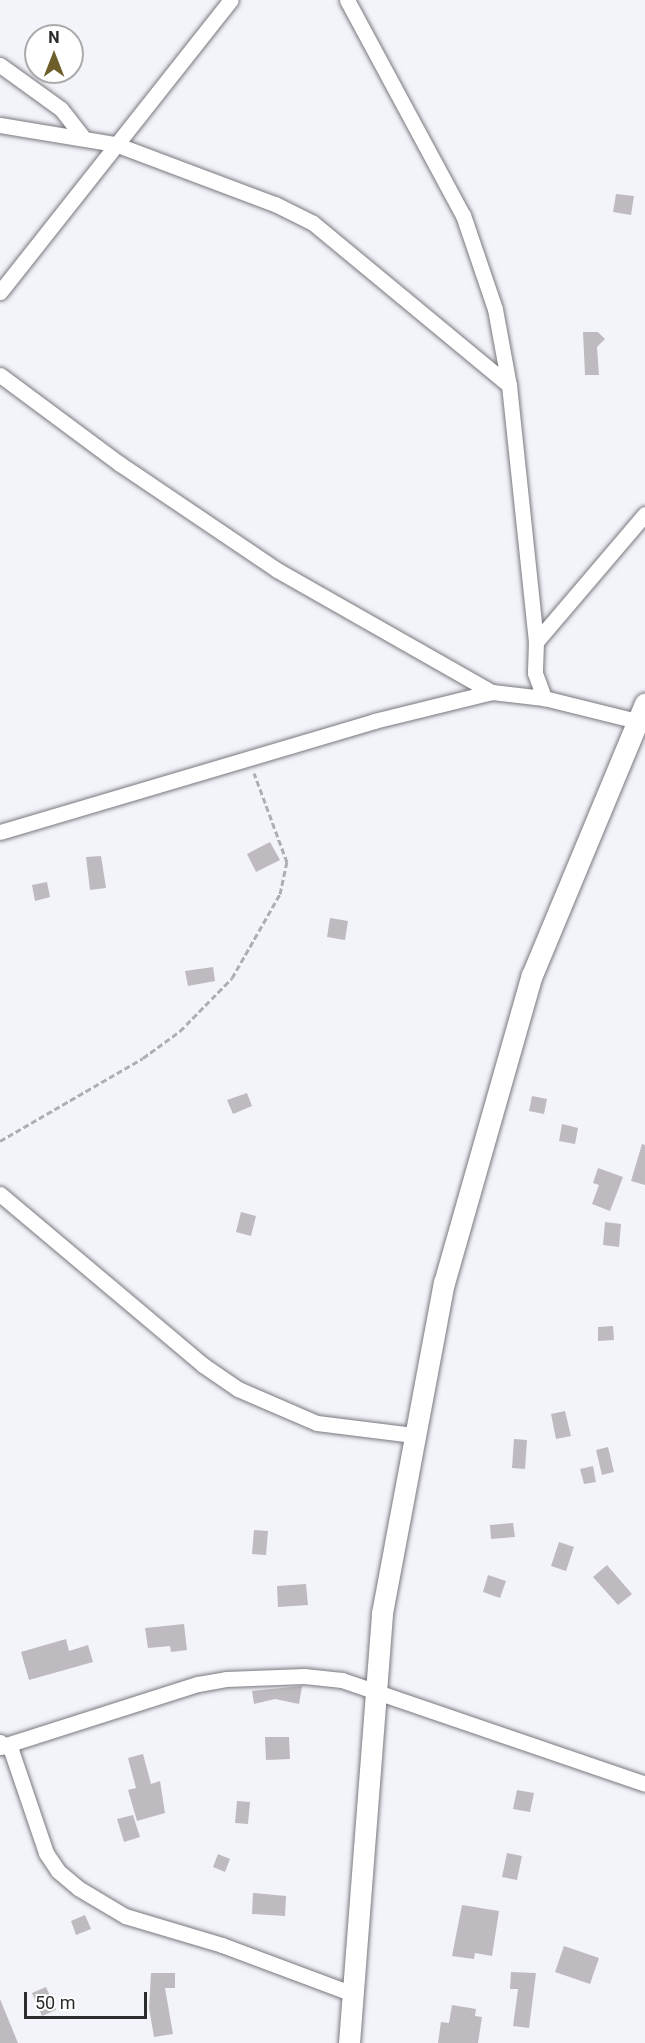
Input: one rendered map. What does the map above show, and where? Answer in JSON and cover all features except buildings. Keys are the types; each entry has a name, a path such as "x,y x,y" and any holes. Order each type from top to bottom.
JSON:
{"street":[{"path":"0,292 231,0"},
{"path":"347,0 463,215 495,309 509,385 536,642 535,673 544,698"},
{"path":"0,65 61,109 82,136"},
{"path":"0,125 82,136 115,144 275,204 313,223 509,385"},
{"path":"0,375 120,464 277,570 492,692"},
{"path":"536,642 645,514"},
{"path":"0,832 249,758 492,692 544,698 642,716 532,975 444,1283 413,1435 382,1613 349,2043"},
{"path":"0,1194 203,1365 238,1389 317,1423 413,1435"},
{"path":"352,1994 222,1946 125,1916 78,1888 58,1871 46,1853 2,1745 198,1684 226,1679 304,1676 342,1680 645,1784"}],"path":[{"path":"0,1141 142,1058 180,1031 232,978 280,894 287,862 249,758"}]}
